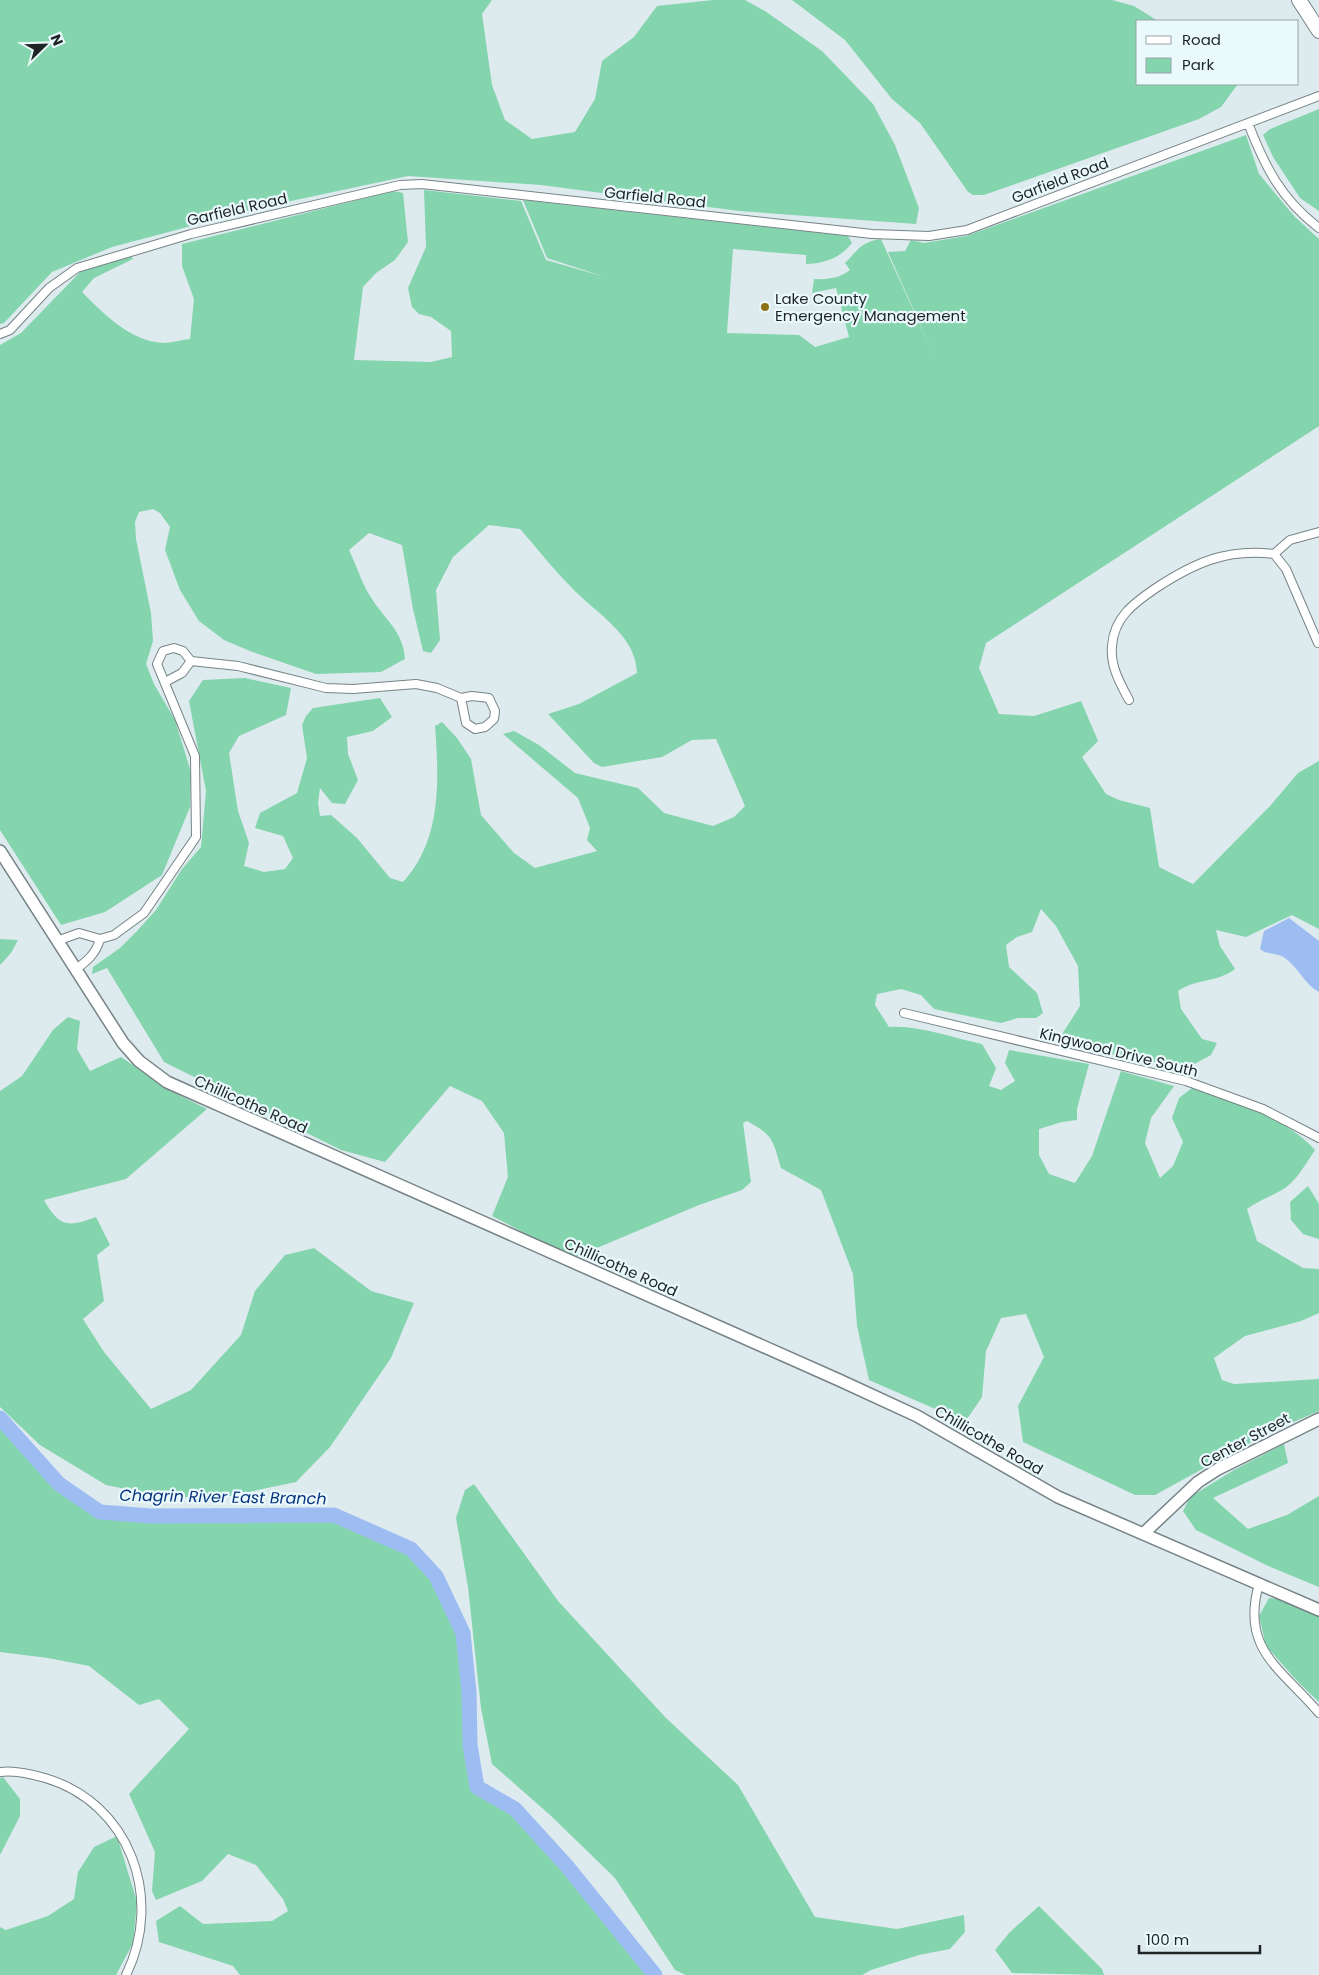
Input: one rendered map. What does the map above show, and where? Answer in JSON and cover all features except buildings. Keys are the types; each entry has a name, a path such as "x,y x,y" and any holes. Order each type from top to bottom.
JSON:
{"highway":[{"path":"1299,0 1319,31"}],"main road":[{"name":"Chillicothe Road","path":"0,851 123,1043 155,1075 174,1086 839,1380 916,1416 1058,1497 1319,1610"},
{"name":"Center Street","path":"1144,1533 1198,1482 1218,1469 1319,1419"}],"street":[{"name":"Garfield Road","path":"0,334 10,330 49,288 76,268 191,234 400,185 422,184 858,233 947,234 967,230 1319,96"},
{"path":"1248,123 1262,159 1274,181 1291,202 1319,228"},
{"path":"1274,554 1290,540 1319,532"},
{"path":"1129,700 1114,669 1111,654 1115,630 1129,606 1184,570 1201,562 1235,554 1256,552 1274,554 1286,569 1318,643"},
{"path":"57,941 79,933 100,939 114,935 144,913 196,837 195,756 157,664 163,651 174,648 183,652 191,661 238,666 326,688 353,689 416,684 437,688 461,698 489,698 495,711 494,719 484,727 475,729 466,723 461,698"},
{"path":"165,682 182,673 191,661"},
{"path":"76,970 98,949 100,939"},
{"name":"Kingwood Drive South","path":"904,1013 1186,1082 1263,1109 1319,1138"},
{"path":"1259,1584 1253,1606 1255,1635 1270,1661 1319,1713"},
{"path":"0,1772 32,1774 58,1782 80,1794 100,1809 119,1831 139,1877 143,1903 142,1928 126,1975"}],"green space":[{"path":"0,0 492,0 482,14 492,85 505,120 532,139 575,132 595,99 602,61 634,37 657,6 713,0 745,0 765,11 822,51 873,104 895,145 919,208 916,224 739,211 541,185 408,176 263,207 112,247 52,272 4,323 0,324"},
{"path":"792,0 1112,0 1134,6 1156,20 1136,20 1136,85 1237,85 1221,107 1199,119 984,195 973,195 968,192 920,123 892,99 845,40"},
{"path":"1319,109 1319,211 1300,198 1273,157 1263,135 1270,129"},
{"path":"1246,135 1259,174 1295,217 1319,239 1319,426 986,643 979,668 999,714 1034,716 1081,701 1098,741 1082,757 1106,794 1119,800 1150,808 1159,867 1193,884 1270,806 1298,773 1319,761 1319,929 1292,915 1246,937 1216,930 1220,946 1235,969 1221,977 1192,984 1178,991 1181,1009 1202,1039 1217,1043 1211,1055 1187,1068 1099,1052 1067,1038 1059,1039 1080,1006 1078,966 1056,926 1041,909 1032,932 1017,937 1006,945 1009,967 1037,993 1043,1013 1036,1018 1018,1018 1001,1023 934,1009 921,995 901,989 877,994 875,1005 889,1027 924,1030 982,1044 996,1068 989,1086 1001,1090 1015,1081 1005,1063 1009,1050 1089,1064 1077,1109 1077,1120 1062,1122 1039,1129 1039,1155 1049,1174 1075,1183 1092,1156 1121,1071 1174,1086 1151,1118 1145,1143 1160,1178 1173,1166 1183,1142 1172,1118 1179,1098 1192,1088 1274,1119 1303,1138 1315,1150 1298,1175 1285,1188 1247,1209 1257,1241 1303,1268 1319,1269 1319,1313 1301,1321 1245,1336 1214,1358 1222,1380 1234,1384 1319,1379 1319,1411 1268,1433 1155,1495 1135,1495 1023,1442 1018,1406 1044,1357 1026,1314 1001,1318 986,1351 982,1397 965,1422 869,1380 857,1326 853,1274 821,1190 781,1168 771,1139 762,1130 747,1121 743,1123 751,1182 742,1190 699,1205 573,1258 492,1216 508,1177 504,1133 482,1101 450,1086 385,1162 341,1150 164,1062 107,968 92,974 93,967 120,948 156,910 182,869 201,847 206,791 189,701 203,680 245,678 291,688 286,715 239,736 229,753 238,811 249,843 244,866 264,872 285,869 293,858 283,836 255,828 260,813 297,793 307,758 302,725 306,716 313,708 380,698 392,717 373,731 347,737 348,754 358,780 345,804 332,803 320,788 318,803 320,816 331,815 357,838 390,878 403,882 416,865 425,848 431,828 437,788 435,726 442,722 457,738 471,759 481,815 514,853 535,868 597,851 587,840 590,828 578,798 503,734 514,731 539,745 575,773 638,788 664,813 713,826 734,817 745,806 716,739 692,740 662,757 602,767 594,763 548,714 579,704 637,673 635,659 630,647 613,625 564,580 520,529 489,525 453,557 436,590 440,640 431,653 423,651 413,609 402,545 369,533 349,550 368,594 401,641 405,659 381,672 316,674 224,640 199,621 180,590 165,550 170,527 160,513 153,509 139,512 135,522 136,539 151,613 153,641 146,664 154,684 175,720 191,772 190,807 162,875 105,912 61,925 0,830 0,345 21,333 82,270 129,254 133,259 94,278 82,292 118,325 140,337 163,343 190,339 194,299 182,266 182,244 393,191 403,193 408,242 395,260 376,273 363,287 354,360 431,362 452,357 451,331 431,317 419,314 412,307 408,288 426,247 424,190 521,201 546,260 605,277 547,258 523,200 848,236 852,243 842,253 825,261 806,264 806,255 733,249 727,333 799,335 815,347 849,337 836,288 812,293 814,279 833,278 846,273 850,270 845,263 857,250 869,242 881,239 934,356 888,252 905,251 911,240 924,243 966,236"},
{"path":"0,939 18,940 11,953 0,965"},
{"path":"68,1017 80,1021 77,1049 90,1071 121,1057 171,1091 207,1109 126,1179 44,1200 55,1216 66,1223 96,1217 110,1245 97,1255 104,1301 83,1319 104,1352 151,1409 191,1390 241,1335 255,1291 285,1255 314,1248 371,1291 414,1303 391,1358 330,1447 296,1482 225,1497 165,1497 106,1485 40,1445 0,1407 0,1091 22,1076 53,1030"},
{"path":"1308,1186 1319,1204 1319,1239 1303,1234 1291,1220 1290,1202"},
{"path":"0,1424 16,1437 59,1484 100,1512 151,1516 334,1515 411,1549 436,1576 463,1633 469,1692 470,1745 477,1787 515,1809 566,1865 655,1975 240,1975 233,1966 159,1942 156,1921 180,1906 203,1924 272,1921 288,1911 283,1899 256,1865 228,1854 202,1881 156,1900 152,1891 155,1852 129,1794 189,1729 159,1699 139,1705 89,1666 48,1658 0,1652"},
{"path":"1284,1444 1288,1463 1213,1498 1248,1529 1287,1515 1319,1496 1319,1587 1266,1565 1196,1530 1183,1511 1190,1497 1234,1470"},
{"path":"474,1484 558,1601 666,1718 738,1785 815,1917 897,1929 964,1915 965,1932 950,1949 919,1955 871,1970 862,1975 686,1975 675,1970 615,1878 550,1815 492,1764 481,1708 468,1587 456,1518 465,1490"},
{"path":"1269,1598 1286,1600 1319,1617 1319,1702 1298,1682 1266,1646 1259,1616"},
{"path":"3,1777 20,1799 20,1816 0,1855 0,1778"},
{"path":"117,1836 137,1902 133,1943 116,1975 0,1975 0,1927 6,1930 48,1916 74,1899 78,1872 94,1847"},
{"path":"1039,1906 1102,1969 1104,1975 1012,1973 995,1950 1010,1932"}],"water":[{"path":"1289,918 1319,941 1319,992 1309,985 1285,958 1260,949 1264,931"}],"waterway":[{"name":"Chagrin River East Branch","path":"0,1418 59,1484 100,1512 151,1516 334,1515 411,1549 436,1576 463,1633 469,1692 470,1745 477,1787 515,1809 566,1865 655,1975"}],"place":[{"name":"Lake County Emergency Management","path":"765,307"}]}
